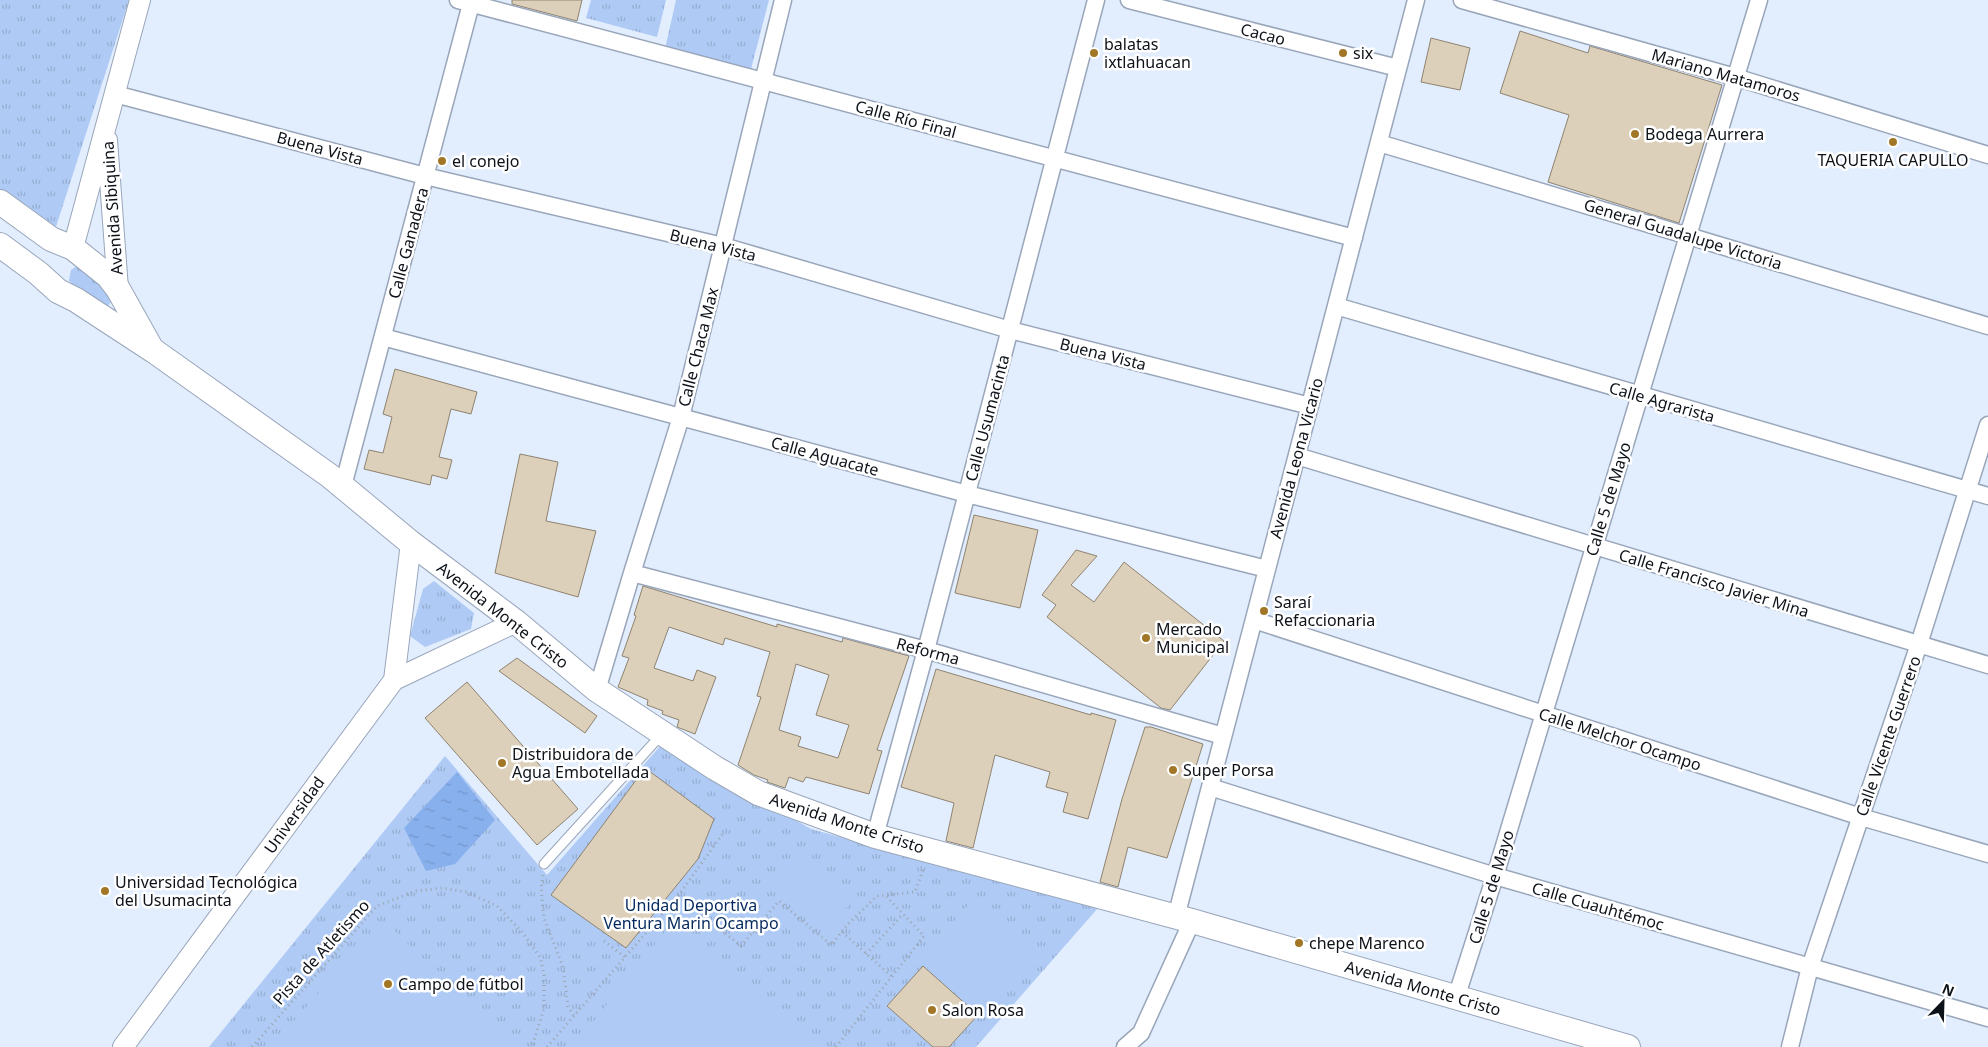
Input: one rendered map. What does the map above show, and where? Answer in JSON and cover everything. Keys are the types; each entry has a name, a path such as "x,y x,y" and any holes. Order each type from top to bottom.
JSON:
{"main road":[{"path":"0,202 51,239 73,248 108,276 118,289 154,351"},
{"name":"Avenida Monte Cristo","path":"0,245 38,273 58,291 76,300 154,351 343,486 411,543 516,622 597,690 716,768 758,793 875,836 1184,919 1628,1047"},
{"path":"58,291 54,268 57,259 73,248"},
{"path":"97,314 110,304 118,289"}],"street":[{"name":"Avenida Sibiquina","path":"73,248 140,0"},
{"name":"Calle Chaca Max","path":"597,690 681,417 783,0"},
{"name":"Calle Usumacinta","path":"875,836 926,650 1096,0"},
{"name":"Cacao","path":"1129,0 1398,68"},
{"name":"Avenida Leona Vicario","path":"1125,1047 1141,1034 1184,919 1210,787 1416,0"},
{"name":"Mariano Matamoros","path":"1462,0 1736,77 1988,155"},
{"name":"Calle 5 de Mayo","path":"1456,998 1544,715 1759,0"},
{"name":"Calle Río Final","path":"467,1 1354,238"},
{"name":"Calle Ganadera","path":"343,486 425,176 467,1"},
{"name":"Buena Vista","path":"115,94 425,176 723,246 1010,330 1310,406"},
{"name":"Avenida Sibiquina","path":"106,126 118,289"},
{"name":"General Guadalupe Victoria","path":"1378,143 1688,234 1988,326"},
{"name":"Calle Agrarista","path":"1336,306 1988,496"},
{"name":"Calle Aguacate","path":"383,338 967,494 1267,569"},
{"name":"Calle Vicente Guerrero","path":"1790,1047 1810,967 1919,644 1988,425"},
{"name":"Calle Francisco Javier Mina","path":"1296,456 1988,665"},
{"path":"394,680 411,543"},
{"name":"Reforma","path":"632,573 926,650 1223,736"},
{"name":"Calle Melchor Ocampo","path":"1254,620 1861,817 1988,854"},
{"path":"394,680 516,622"},
{"name":"Universidad","path":"123,1047 394,680"},
{"name":"Calle Cuauhtémoc","path":"1210,787 1495,876 1988,1018"}],"lane":[{"path":"544,864 663,733"}],"path":[{"path":"547,1047 678,896 724,832"},
{"path":"678,896 741,946 779,900 831,945 877,896 915,892 929,850"},
{"path":"544,864 541,888 544,918 563,967 568,1006 574,1016"},
{"name":"Pista de Atletismo","path":"252,1047 377,906 416,891 443,888 466,892 497,906 522,932 540,957 544,975 544,1008 532,1047"},
{"path":"836,1047 924,936 886,895"},
{"path":"866,954 903,914"},
{"path":"842,932 892,976"},
{"path":"604,941 625,957"}],"green space":[{"path":"0,0 129,0 54,233 0,194"},
{"path":"591,0 666,0 657,37 586,18"},
{"path":"676,0 769,0 751,69 665,49"},
{"path":"77,266 97,275 113,297 109,305 90,302 78,291 69,280 71,270"},
{"path":"434,581 474,613 471,629 425,647 410,636 423,589"},
{"name":"Unidad Deportiva Ventura Marin Ocampo","path":"662,744 811,829 1098,908 976,1047 209,1047 445,756 547,875"},
{"path":"800,853 853,900 825,931 772,884"},
{"path":"973,900 1037,955 988,1009 924,954"},
{"name":"Campo de fútbol","path":"384,921 516,1047 270,1047"},
{"path":"670,925 743,990 814,1047 573,1047"}],"water":[{"path":"457,772 495,820 455,864 426,871 404,828"}],"building":[{"path":"512,0 582,0 577,21 512,4"},
{"name":"Bodega Aurrera","path":"1520,31 1588,53 1590,46 1722,85 1679,223 1548,182 1569,115 1500,93"},
{"path":"1431,38 1470,48 1460,90 1421,82"},
{"path":"395,369 477,392 471,414 451,409 439,457 452,460 447,479 432,475 430,485 364,469 369,450 383,453 392,417 383,414"},
{"path":"520,454 558,462 546,521 596,531 578,597 495,573"},
{"path":"974,515 1038,530 1020,608 955,593"},
{"name":"Mercado Municipal","path":"1076,550 1097,556 1071,585 1094,602 1124,562 1224,641 1170,710 1161,708 1047,617 1056,605 1042,595"},
{"path":"643,586 777,627 777,624 842,642 843,638 909,656 877,750 882,751 869,794 806,777 803,782 789,777 785,788 767,782 768,780 754,775 738,765 761,697 757,696 770,652 725,638 723,645 669,627 654,668 693,681 697,670 716,677 695,734 677,727 679,720 662,714 663,711 647,705 648,700 618,687 629,658 622,656 636,616 634,615","holes":["796,664 829,675 816,715 849,725 838,758 798,746 801,737 779,730"]},
{"path":"517,658 597,716 585,733 499,671"},
{"path":"936,669 1091,715 1091,713 1116,720 1088,819 1063,812 1068,793 1046,787 1050,772 995,755 973,848 946,841 954,803 901,787"},
{"name":"Distribuidora de Agua Embotellada","path":"467,682 578,809 537,845 425,718"},
{"path":"1145,727 1151,727 1203,744 1167,858 1128,847 1118,887 1100,882 1122,799"},
{"path":"645,768 714,819 698,859 626,948 551,895"},
{"name":"Salon Rosa","path":"923,966 978,1015 949,1047 933,1047 887,1006"}],"place":[{"name":"balatas ixtlahuacan","path":"1094,53"},
{"name":"six","path":"1343,53"},
{"name":"Bodega Aurrera","path":"1635,134"},
{"name":"TAQUERIA CAPULLO","path":"1893,142"},
{"name":"el conejo","path":"442,161"},
{"name":"Saraí Refaccionaria","path":"1264,611"},
{"name":"Mercado Municipal","path":"1146,638"},
{"name":"Distribuidora de Agua Embotellada","path":"502,763"},
{"name":"Super Porsa","path":"1173,770"},
{"name":"Universidad Tecnológica del Usumacinta","path":"105,891"},
{"name":"chepe Marenco","path":"1299,943"},
{"name":"Campo de fútbol","path":"388,984"},
{"name":"Salon Rosa","path":"932,1010"}]}
